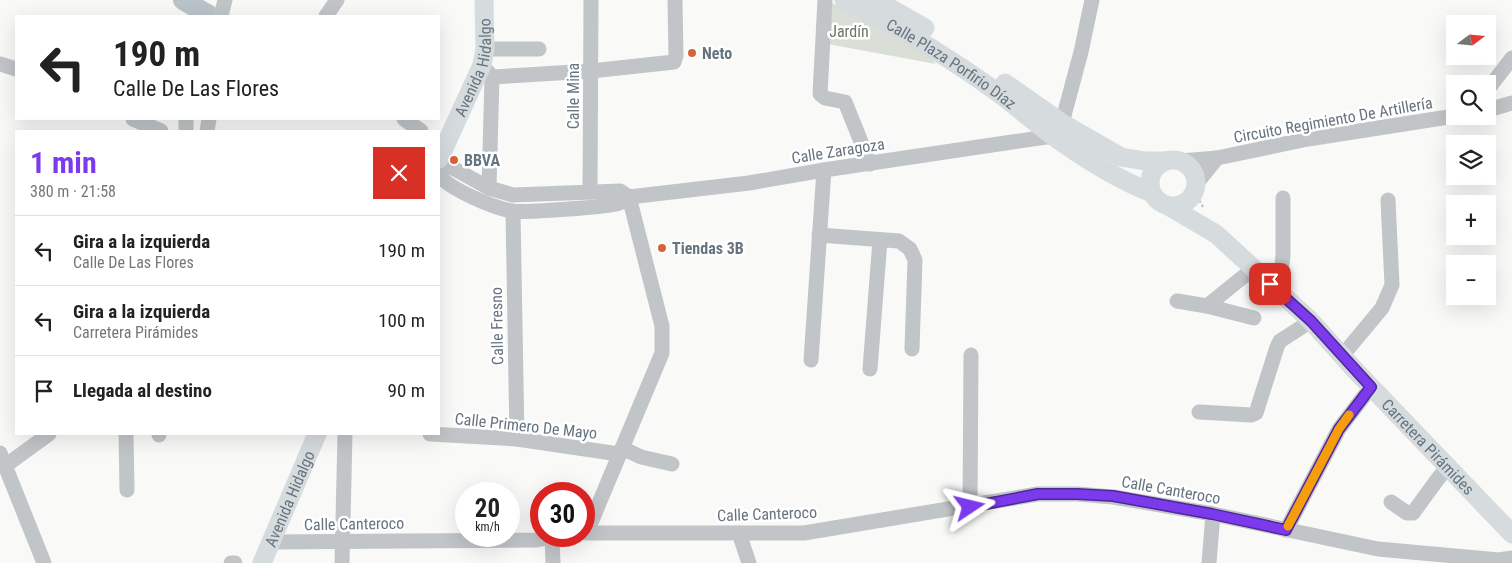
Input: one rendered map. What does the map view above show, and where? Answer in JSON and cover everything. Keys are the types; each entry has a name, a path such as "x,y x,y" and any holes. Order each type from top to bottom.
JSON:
{"main road":[{"name":"Avenida Hidalgo","path":"440,151 486,64 484,0"},
{"name":"Calle Plaza Porfirio Díaz","path":"844,0 885,20 927,44 1057,130"},
{"name":"Calle Plaza Porfirio Díaz","path":"876,0 934,34 1057,130"},
{"path":"1057,130 1121,158 1145,162 1172,161 1192,170 1194,191 1216,234"},
{"path":"1057,130 1134,186 1152,193 1162,204 1178,206 1185,203 1194,191"},
{"path":"1152,193 1150,178 1153,171 1158,165 1172,161"},
{"path":"1170,206 1216,234"},
{"name":"Carretera Pirámides","path":"1216,234 1311,321 1371,387 1512,534"},
{"name":"Avenida Hidalgo","path":"262,563 317,435"}],"street":[{"path":"221,15 225,0"},
{"path":"327,15 337,0"},
{"name":"Calle Mina","path":"590,192 591,0"},
{"path":"486,64 591,71 674,62 676,56 675,0"},
{"path":"824,0 820,94 825,98 846,102 870,164"},
{"path":"1057,130 1081,52 1092,0"},
{"path":"486,64 539,49"},
{"path":"1496,79 1512,58"},
{"path":"0,64 15,70"},
{"path":"486,64 489,188"},
{"path":"1496,108 1512,103"},
{"name":"Circuito Regimiento De Artillería","path":"1172,161 1217,158 1308,139 1446,117"},
{"path":"135,120 159,130"},
{"path":"405,120 420,130"},
{"name":"Calle Zaragoza","path":"440,176 444,182 487,204 512,212 619,204 629,197 749,184 1057,130"},
{"path":"1194,191 1217,158"},
{"name":"Calle Zaragoza","path":"440,168 451,167 489,188 513,195 620,192 629,197"},
{"path":"811,360 824,170"},
{"path":"595,511 659,362 663,339 662,326 629,197"},
{"path":"1270,284 1282,264 1284,255 1283,198"},
{"path":"1342,356 1382,308 1392,285 1388,200"},
{"name":"Calle Fresno","path":"512,212 517,440"},
{"path":"819,235 899,241 910,249 915,260 912,350"},
{"path":"870,368 880,240"},
{"path":"1207,306 1254,268"},
{"path":"1177,301 1207,306 1254,318"},
{"path":"1199,412 1251,415 1256,413 1280,341 1311,321"},
{"path":"970,507 971,354"},
{"path":"1286,530 1339,429 1371,387"},
{"path":"44,563 3,460 46,435"},
{"path":"126,435 127,490"},
{"path":"342,563 345,435"},
{"name":"Calle Primero De Mayo","path":"440,435 517,440 621,451 672,464"},
{"path":"1391,502 1407,513 1413,514 1448,466"},
{"name":"Calle Canteroco","path":"595,532 804,533 970,507 1038,494 1077,494 1113,496 1212,514 1378,549 1499,560 1512,558"},
{"path":"1209,563 1212,514"},
{"path":"739,533 749,563"},
{"name":"Calle Canteroco","path":"272,542 530,540"},
{"path":"552,547 553,563"}],"green space":[{"name":"Jardín","path":"829,2 846,9 924,51 936,64 828,44"}],"waterway":[{"path":"183,0 209,15"}],"slow traffic":[{"path":"1288,526 1339,429 1349,415"}],"place":[{"name":"Neto","path":"692,53"},
{"name":"BBVA","path":"454,160"},
{"name":"Tiendas 3B","path":"662,248"}],"route":[{"path":"970,507 1038,494 1113,496 1286,530 1339,429 1371,387 1311,321 1270,284"}]}
